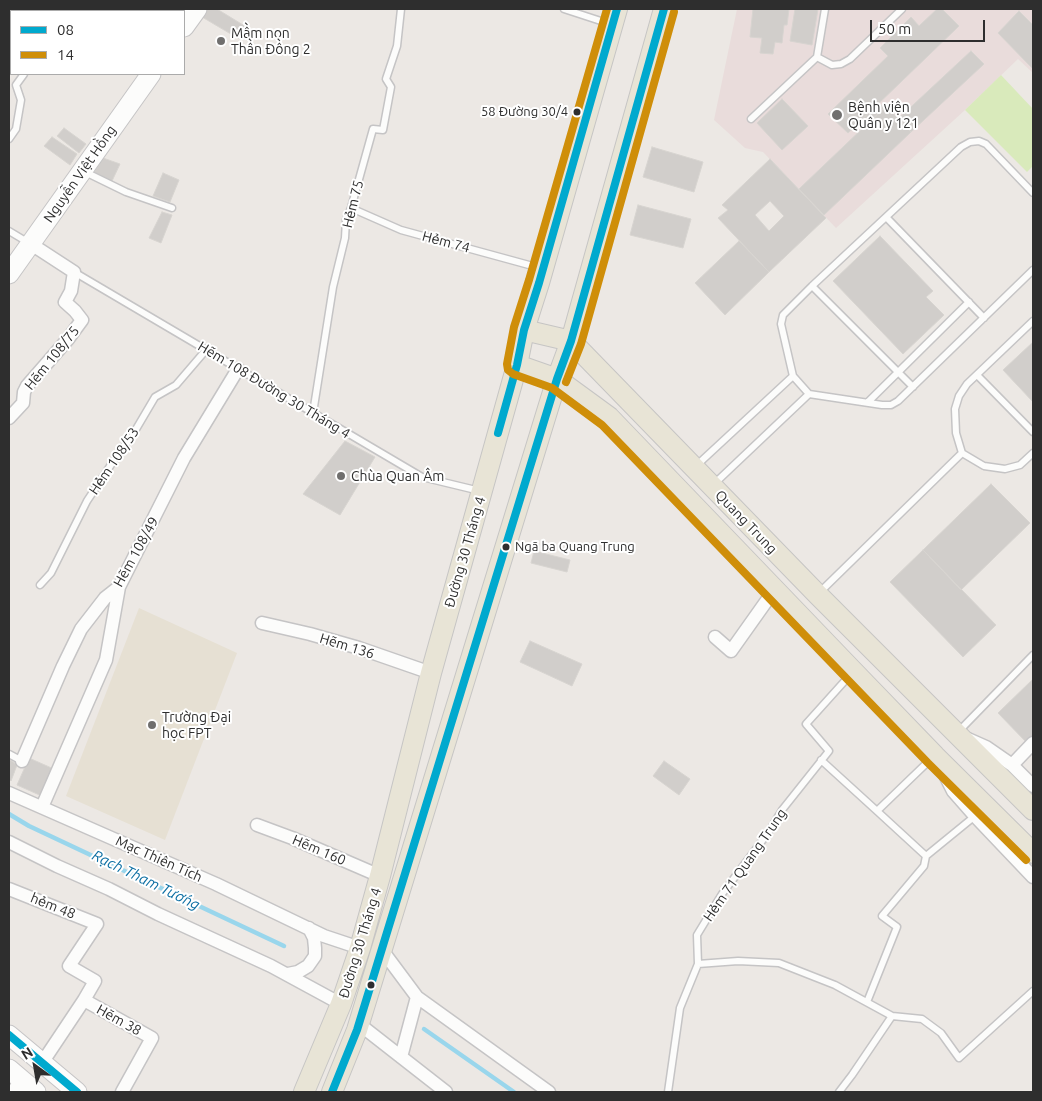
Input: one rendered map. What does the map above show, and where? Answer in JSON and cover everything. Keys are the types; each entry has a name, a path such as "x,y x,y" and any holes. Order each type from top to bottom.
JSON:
{"main road":[{"name":"Đường 30 Tháng 4","path":"332,1092 359,1024 557,379 571,341 664,9"},
{"name":"Đường 30 Tháng 4","path":"304,1092 341,1004 360,948 431,673 517,365 524,330 615,17"},
{"path":"524,330 571,341"},
{"name":"Quang Trung","path":"571,341 818,595 959,736"},
{"name":"Quang Trung","path":"517,365 557,379 608,417 853,672 1033,853"},
{"path":"959,736 1033,810"}],"street":[{"path":"185,26 197,9"},
{"name":"Nguyễn Việt Hồng","path":"9,274 150,75"},
{"path":"30,244 74,272"},
{"name":"Hẽm 108/75","path":"9,418 23,403 24,392 27,386 82,320 64,302 72,290 74,272"},
{"name":"Hẽm 108/49","path":"22,761 81,629 105,598 120,587 184,458 238,369"},
{"path":"42,808 106,660 120,587"},
{"path":"715,637 730,651 775,589"},
{"name":"Hẽm 136","path":"262,623 359,648 431,673"},
{"name":"Quang Trung","path":"959,736 986,747 1012,765 1033,786"},
{"path":"1012,765 1033,743"},
{"path":"937,758 953,790 1033,877"},
{"name":"Mạc Thiên Tích","path":"9,793 216,884 324,936 360,948"},
{"name":"Hẽm 160","path":"257,825 380,876"},
{"path":"9,842 158,914 272,966 341,1004"},
{"name":"hẻm 48","path":"9,889 97,924 69,966 95,981 84,1000"},
{"path":"288,974 298,972 308,966 315,956 314,938 309,928"},
{"path":"382,950 416,998 549,1092"},
{"path":"402,1057 416,998"},
{"path":"42,1063 84,1000"},
{"name":"Hẽm 38","path":"84,1000 152,1038 122,1092"},
{"path":"359,1024 446,1092"},
{"path":"9,1035 77,1092"},
{"path":"14,1080 36,1092"}],"lane":[{"name":"Hẻm 75","path":"313,412 333,287 345,238 346,220 374,129 383,130 391,87 386,79 397,46 401,9"},
{"path":"564,9 615,17"},
{"path":"751,119 817,57 824,9"},
{"path":"817,57 832,65 841,64 850,59 902,9"},
{"path":"9,139 16,129 21,100 16,85 23,75"},
{"path":"1033,193 986,144 978,141 961,146 783,315 781,324 793,376 809,394 882,405 891,405 898,402 1033,270"},
{"path":"82,171 126,192 172,208"},
{"name":"Hẻm 74","path":"351,208 400,230 543,269"},
{"path":"886,217 984,318"},
{"path":"9,231 30,244"},
{"name":"Hẽm 108 Đường 30 Tháng 4","path":"74,272 422,477 482,492"},
{"path":"812,286 913,387"},
{"path":"868,402 969,302"},
{"path":"1033,321 967,384 959,396 955,409 956,433 962,452 984,466 1005,469 1020,465 1033,453"},
{"name":"Hẻm 108/53","path":"40,585 51,573 87,501 132,436 155,397 176,385 206,350"},
{"path":"977,374 1033,432"},
{"path":"694,468 793,376"},
{"path":"711,486 809,394"},
{"path":"818,595 962,452"},
{"path":"959,736 1033,655"},
{"path":"853,672 806,724 829,751 821,760 926,856"},
{"path":"9,754 22,761"},
{"path":"877,811 937,758"},
{"name":"Hẻm 71 Quang Trung","path":"668,1092 680,1008 698,964 696,935 722,894 768,833 782,810 821,760"},
{"path":"867,1002 897,927 882,916 924,866 926,856 975,816"},
{"path":"698,964 738,960 779,963 835,985 892,1016 922,1019 941,1033 960,1058 1033,991"},
{"path":"839,1092 892,1016"}],"shaded area":[{"name":"Bệnh viện Quân y 121","path":"737,9 1033,9 1033,73 1018,59 836,228 763,152 745,148 714,120"},
{"name":"Trường Đại học FPT","path":"139,608 237,653 165,840 66,796"}],"green space":[{"path":"1001,75 1033,109 1033,166 1027,172 965,110"}],"building":[{"path":"200,9 217,9 248,28 241,40 197,14"},
{"path":"753,9 789,9 787,25 784,25 782,43 775,42 773,54 760,53 762,38 750,37"},
{"path":"795,9 818,9 812,45 790,41"},
{"path":"937,9 942,9 959,26 848,133 828,114 888,56 880,48 911,17 919,26"},
{"path":"1019,11 1033,25 1033,69 998,33"},
{"path":"971,51 984,64 911,132 898,119"},
{"path":"782,99 808,126 782,150 757,123"},
{"path":"879,103 884,108 865,127 859,122"},
{"path":"886,106 911,132 824,215 799,189"},
{"path":"64,128 86,144 79,153 57,136"},
{"path":"52,137 77,154 70,165 44,146"},
{"path":"652,147 703,162 694,192 643,177"},
{"path":"103,158 120,164 112,181 94,172"},
{"path":"770,159 826,218 769,272 718,218 728,210 722,205","holes":["770,201 784,216 769,231 755,215"]},
{"path":"163,173 179,180 170,202 153,196"},
{"path":"638,205 691,219 683,248 630,235"},
{"path":"162,212 172,215 161,243 149,238"},
{"path":"880,236 933,291 926,297 944,315 903,354 833,281"},
{"path":"739,241 769,272 725,315 695,283"},
{"path":"1033,342 1033,402 1003,370"},
{"name":"Chùa Quan Âm","path":"345,441 375,457 340,515 303,494"},
{"path":"991,484 1030,523 961,590 923,550"},
{"path":"923,550 996,625 963,657 890,582"},
{"path":"534,551 570,560 567,572 531,563"},
{"path":"530,641 582,664 572,686 520,662"},
{"path":"1033,679 1033,737 1027,743 998,713"},
{"path":"29,758 56,770 44,797 17,785"},
{"path":"9,759 17,765 11,781 9,779"},
{"path":"664,761 690,779 679,795 653,776"}],"waterway":[{"name":"Rạch Tham Tướng","path":"9,814 29,826 284,946"},
{"name":"Rạch Tham Tướng","path":"424,1029 514,1092"}],"transit line":[{"name":"14","path":"607,9 514,327 507,364 508,370 513,374 552,388 602,425 928,763 1026,860"},
{"name":"08","path":"498,433 517,365 524,330 617,9"},
{"name":"08","path":"332,1092 357,1030 557,379 571,341 664,9"},
{"name":"14","path":"566,382 581,344 674,12"},
{"name":"08","path":"9,1035 77,1092"}],"place":[{"name":"Mầm non Thần Đồng 2","path":"221,41"},
{"name":"58 Đường 30/4","path":"577,112"},
{"name":"Bệnh viện Quân y 121","path":"837,115"},
{"name":"Chùa Quan Âm","path":"341,476"},
{"name":"Ngã ba Quang Trung","path":"506,547"},
{"name":"Trường Đại học FPT","path":"152,725"}]}
